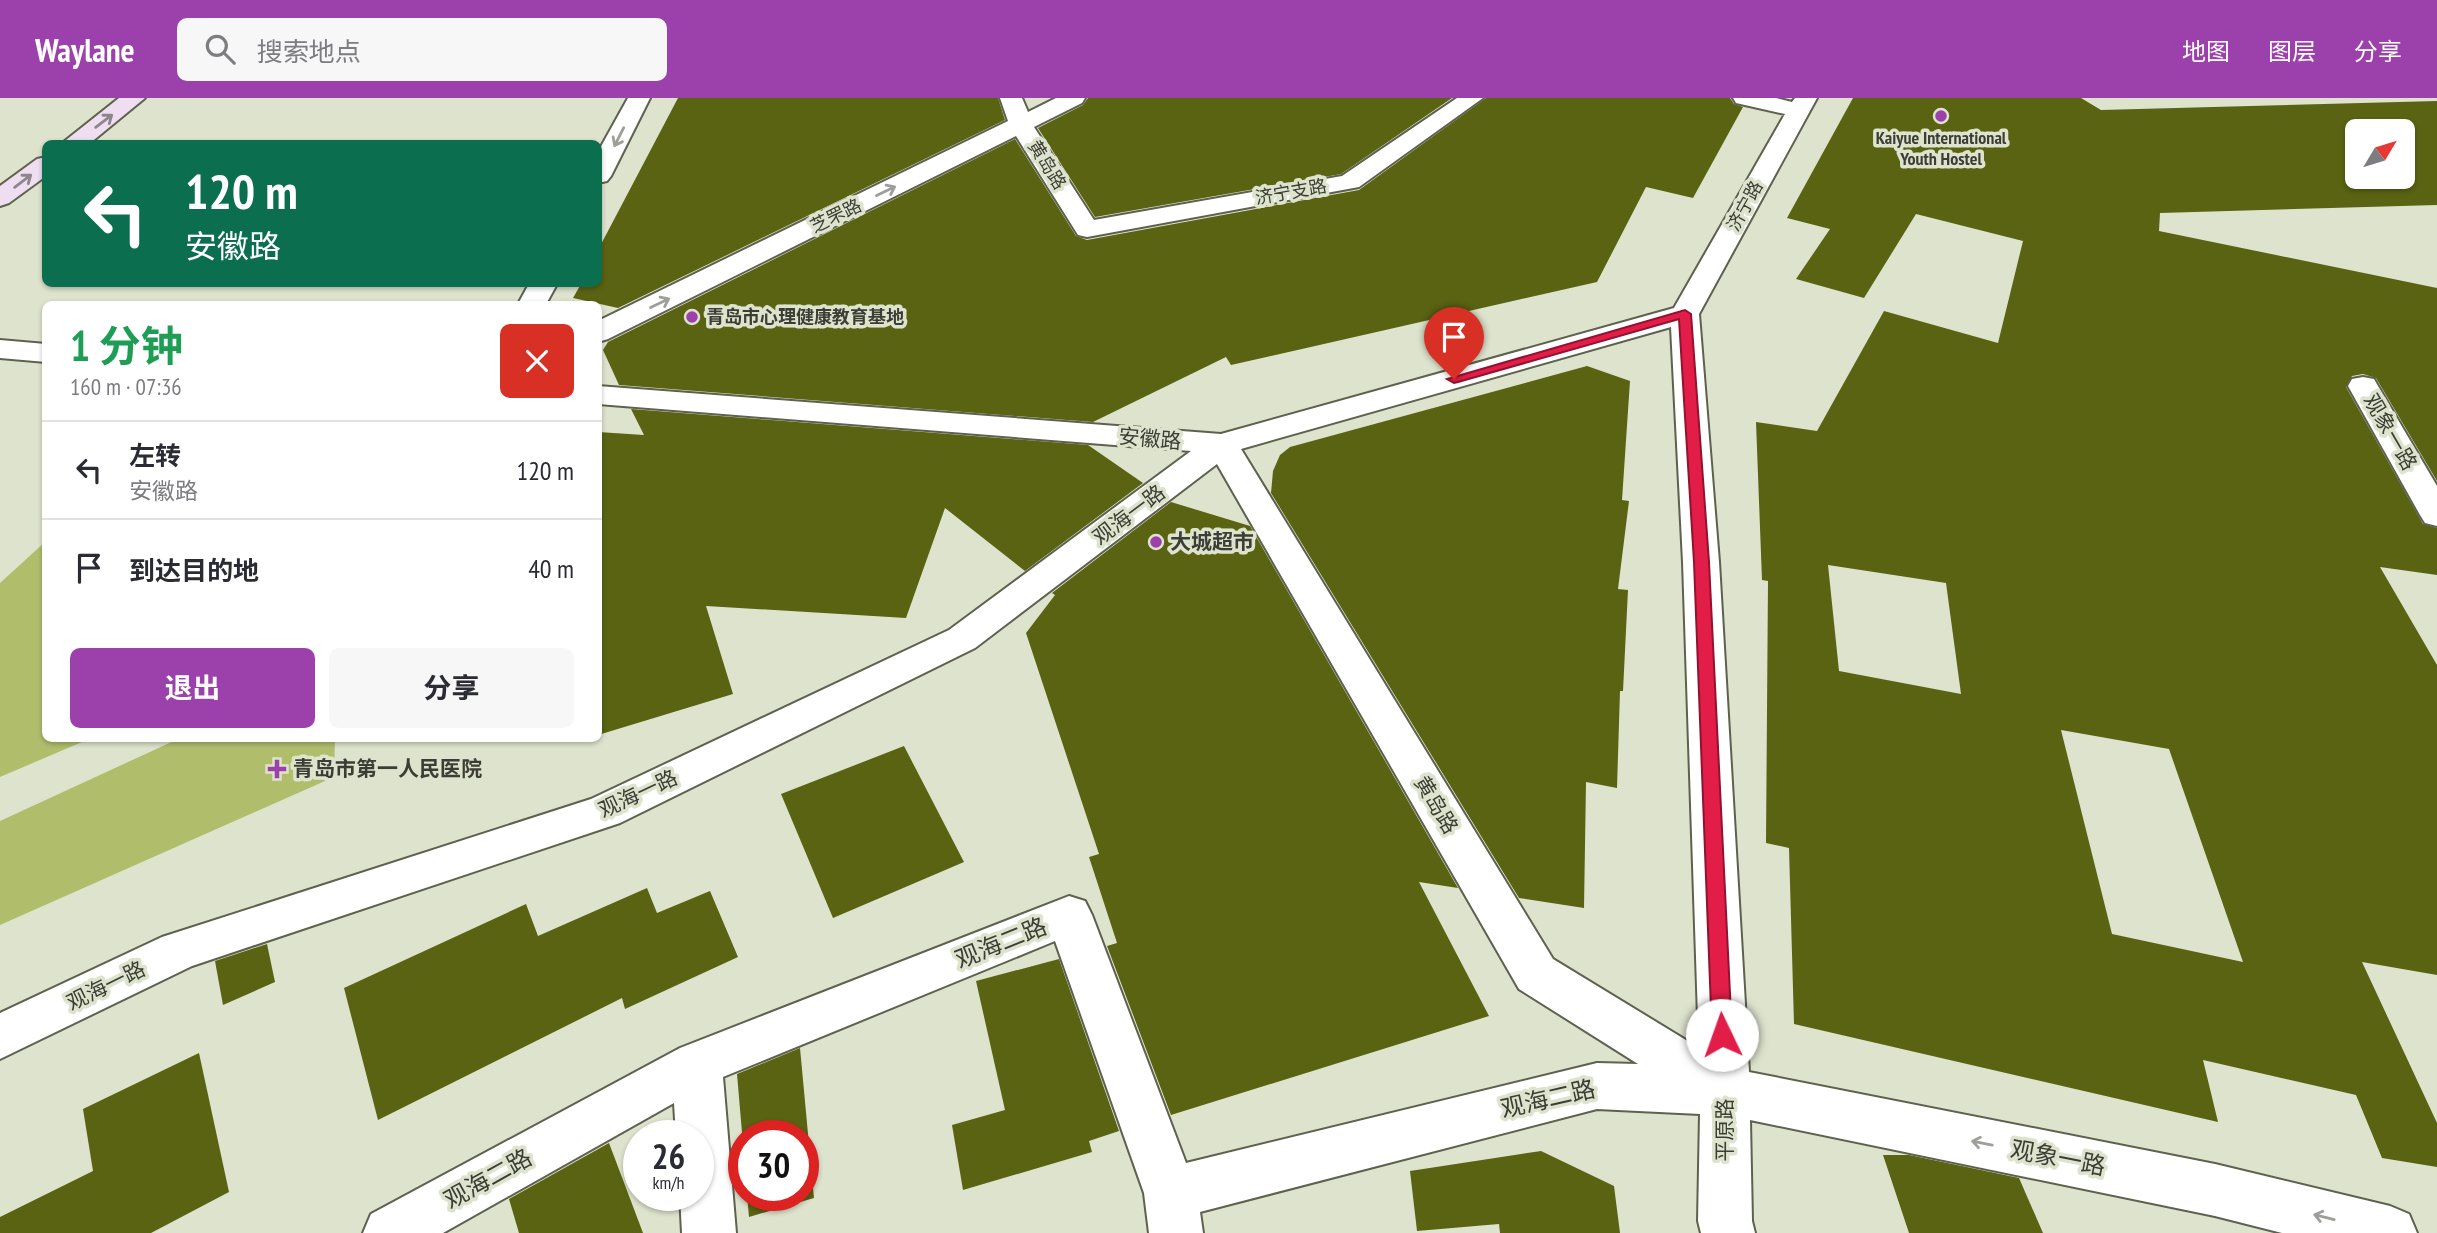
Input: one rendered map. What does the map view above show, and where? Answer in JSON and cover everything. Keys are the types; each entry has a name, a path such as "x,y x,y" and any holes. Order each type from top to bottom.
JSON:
{"street":[{"path":"78,140 134,98"},
{"path":"602,168 639,98"},
{"name":"黄岛路","path":"1011,98 1021,124 1087,229"},
{"name":"芝罘路","path":"602,331 1074,98"},
{"name":"济宁支路","path":"1087,229 1350,182 1472,98"},
{"path":"1744,98 1802,104"},
{"name":"济宁路","path":"1685,314 1802,104"},
{"path":"0,198 42,167"},
{"name":"安徽路","path":"602,395 1223,444 1685,314"},
{"name":"平原路","path":"1685,314 1701,562 1725,1091 1725,1220 1728,1233"},
{"path":"0,349 42,353"},
{"name":"观象一路","path":"2363,386 2437,515"},
{"name":"黄岛路","path":"1223,444 1536,974 1725,1091"},
{"name":"观海一路","path":"0,1037 178,951 605,811 962,639 1223,444"},
{"name":"观海二路","path":"390,1233 697,1064 1069,915 1173,1213 1597,1086 1725,1091"},
{"path":"697,1064 709,1233"},
{"name":"观象一路","path":"1725,1091 2215,1190 2390,1233"}],"green space":[{"path":"42,545 42,742 82,742 0,777 0,583"},
{"path":"171,742 335,742 334,777 0,925 0,821"}],"building":[{"path":"678,98 998,98 1005,120 618,308 602,304 602,301 573,298 579,287 602,287 602,242"},
{"path":"1088,98 1452,98 1341,174 1095,217 1038,128 1083,105"},
{"path":"1486,98 1730,98 1734,104 1743,107 1693,198 1646,187 1597,282 1231,365 1226,357 1093,422 619,385 603,350 608,342 1015,139 1076,236 1087,240 1359,190"},
{"path":"1853,98 2081,98 2101,110 2437,101 2437,205 2160,213 2159,231 2437,288 2437,481 2376,378 2363,374 2352,376 2346,387 2423,524 2437,528 2437,575 2380,567 2437,665 2437,975 2362,962 2437,1123 2437,1167 2382,1158 2356,1095 2203,1060 2218,1122 1794,1024 1789,848 1766,843 1768,581 1762,580 1756,422 1817,431 1884,311 1998,343 2023,241 1916,214 1864,298 1796,279 1830,229 1787,218","holes":["1828,565 1946,583 1961,694 1839,671","2061,730 2169,749 2243,962 2112,934"]},
{"path":"1587,366 1630,381 1622,500 1629,501 1618,589 1628,590 1623,691 1620,691 1617,788 1586,782 1584,908 1519,898 1271,493 1273,471 1280,455 1290,447"},
{"path":"631,409 1088,445 1143,483 1025,571 945,508 906,618 706,606 733,694 602,734 602,432 644,435"},
{"path":"1171,502 1250,526 1458,888 1419,882 1489,1016 1171,1115 1107,946 1117,943 1089,857 1099,854 1026,633 1055,595 1052,593"},
{"path":"904,746 964,862 833,918 781,794"},
{"path":"647,888 657,913 710,891 738,957 625,1009 622,998 378,1120 344,988 526,904 538,936"},
{"path":"267,944 275,982 223,1005 215,961"},
{"path":"1059,959 1119,1131 1089,1141 1092,1152 963,1190 952,1125 1005,1110 976,981"},
{"path":"800,1048 807,1120 741,1120 737,1074"},
{"path":"199,1053 229,1192 151,1233 0,1233 0,1217 93,1171 83,1109"},
{"path":"609,1143 623,1180 623,1211 635,1211 643,1233 519,1233 509,1199"},
{"path":"1541,1151 1614,1186 1620,1233 1500,1233 1499,1224 1417,1231 1410,1171"},
{"path":"1883,1155 1909,1155 2019,1178 2043,1233 1909,1233"},
{"path":"748,1211 770,1211 749,1217"}],"place":[{"name":"Kaiyue International Youth Hostel","path":"1941,116"},
{"name":"青岛市心理健康教育基地","path":"692,317"},
{"name":"大城超市","path":"1156,542"},
{"name":"青岛市第一人民医院","path":"277,769"}],"route":[{"path":"1454,379 1685,314 1701,562 1722,1035"}]}
